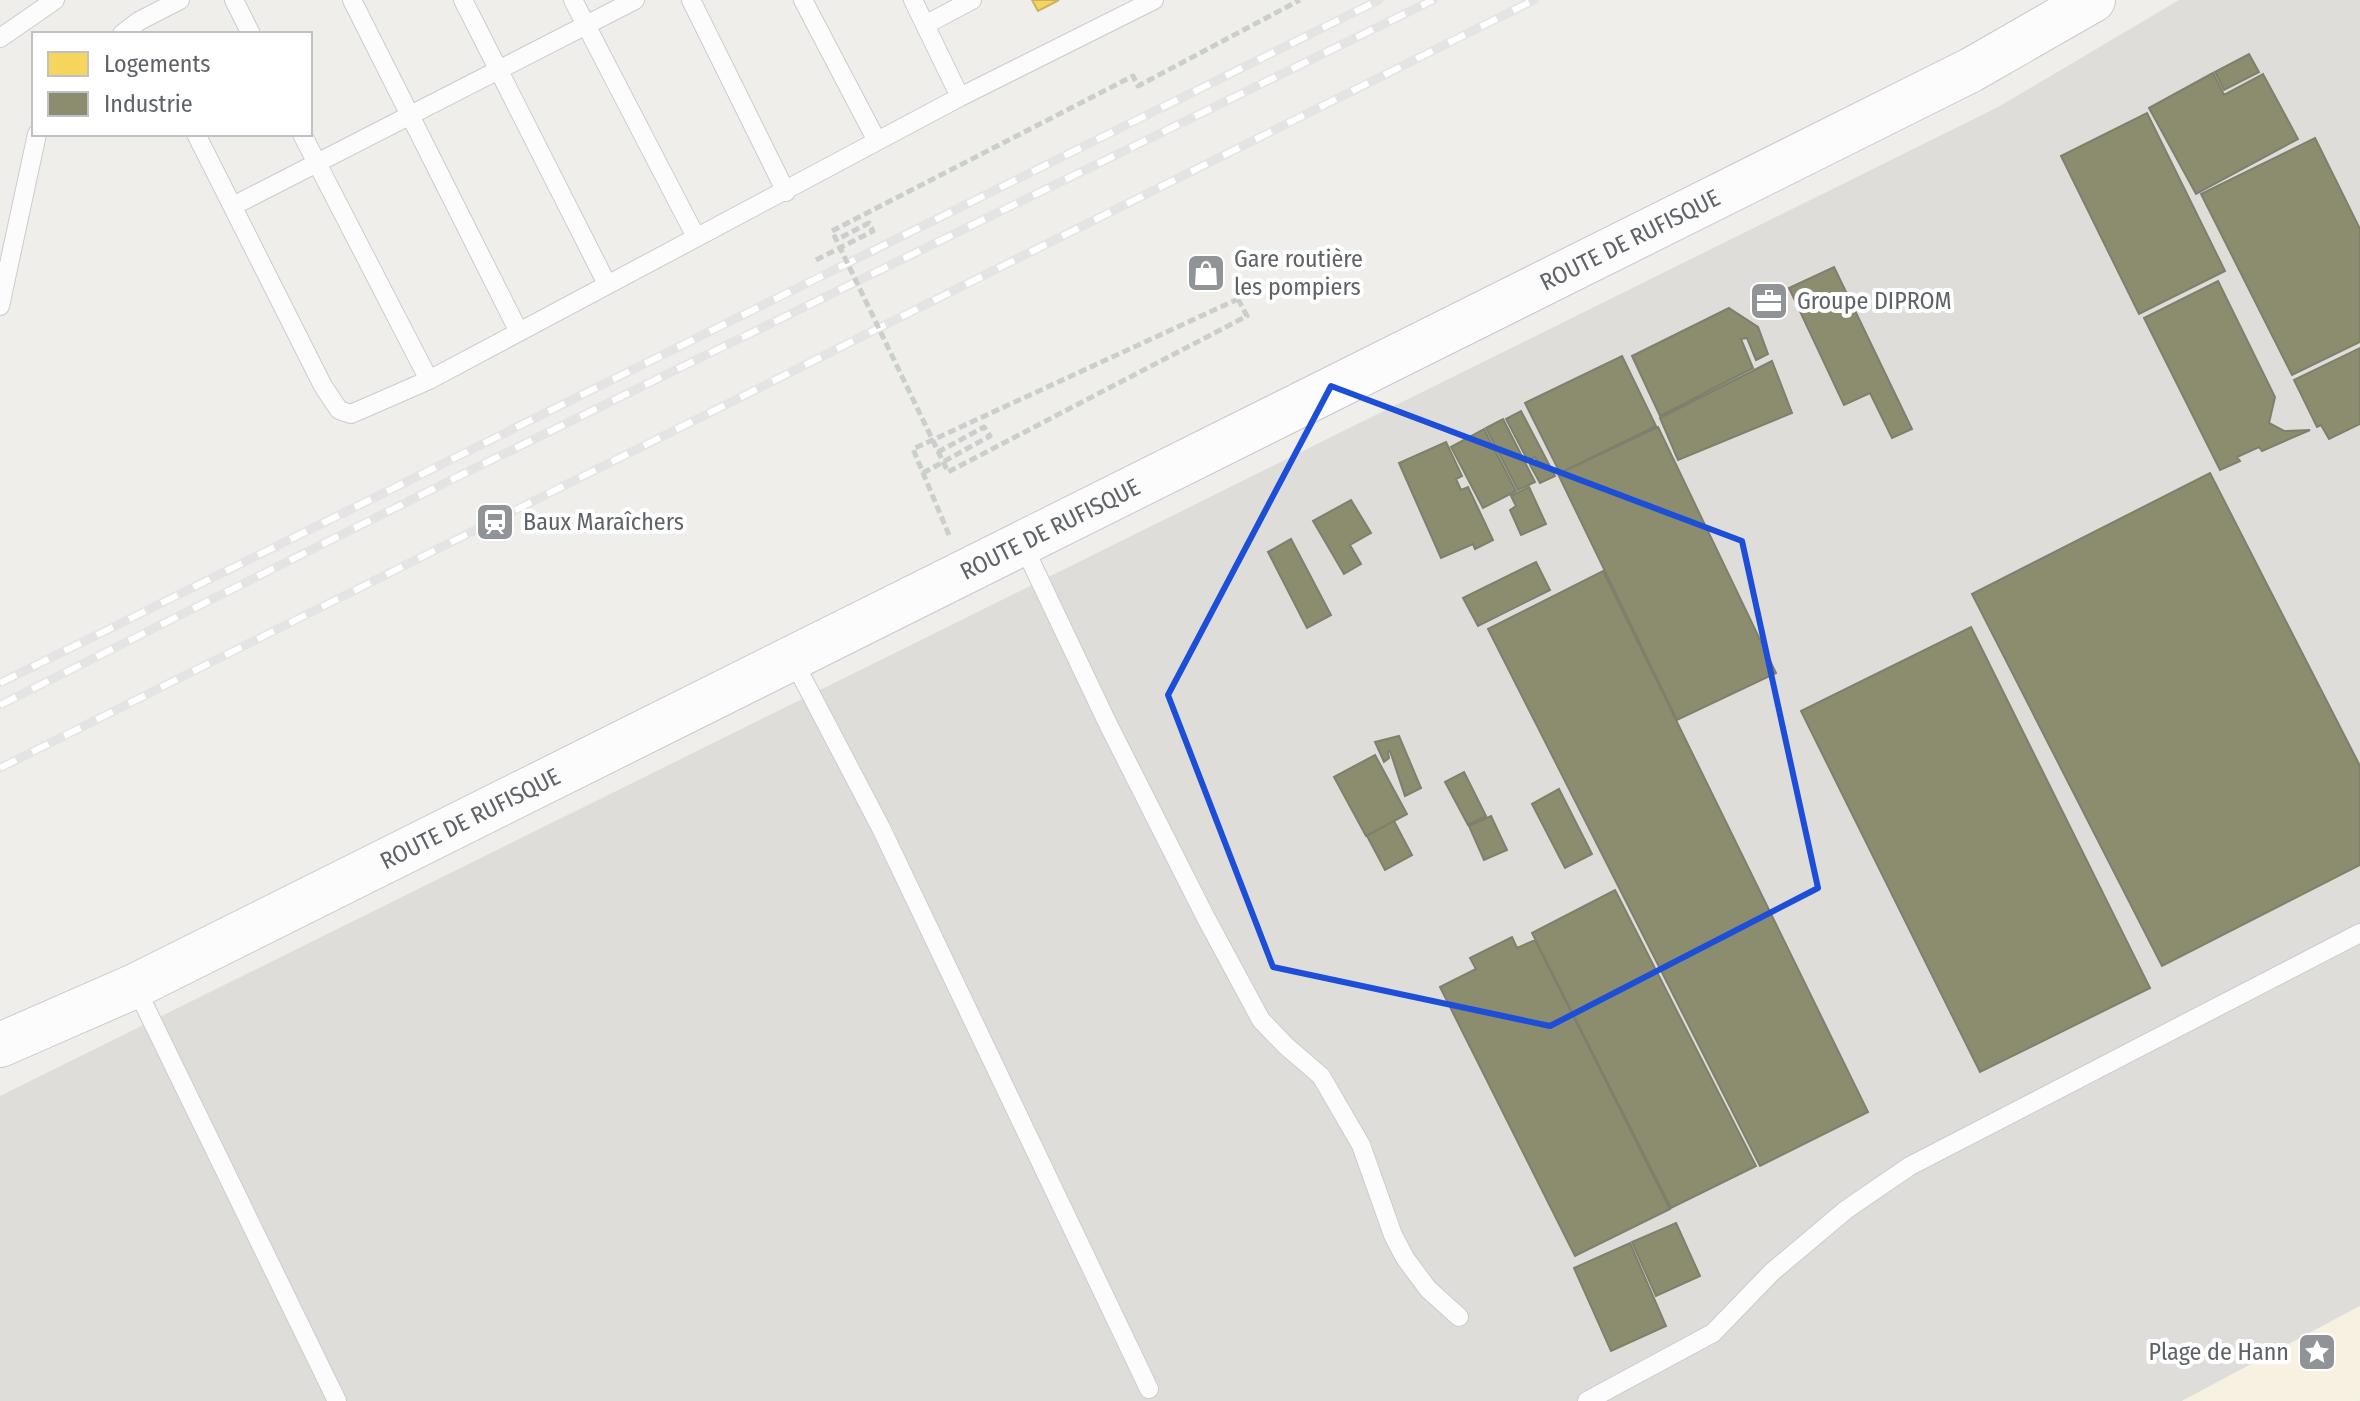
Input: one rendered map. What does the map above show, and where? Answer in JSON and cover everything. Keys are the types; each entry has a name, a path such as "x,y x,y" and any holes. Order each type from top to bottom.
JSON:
{"main road":[{"name":"ROUTE DE RUFISQUE","path":"0,1045 135,986 793,660 1971,70 2093,0"}],"lane":[{"path":"142,28 180,0"},
{"path":"234,0 250,32"},
{"path":"352,0 519,332"},
{"path":"463,0 607,284"},
{"path":"573,0 696,237"},
{"path":"233,206 635,0"},
{"path":"691,0 786,192"},
{"path":"803,0 877,141"},
{"path":"913,0 960,97"},
{"path":"925,25 972,0"},
{"path":"197,136 323,386 339,410 351,414 429,380 960,97 1152,0"},
{"path":"0,38 54,1"},
{"path":"0,306 37,136"},
{"path":"303,136 429,380"},
{"path":"1023,545 1108,724 1261,1020 1321,1076 1361,1145 1393,1235 1405,1258 1428,1289 1459,1317"},
{"path":"793,660 881,828 1149,1389"},
{"path":"1587,1401 1713,1333 1772,1272 1847,1209 1910,1166 2360,933"},
{"path":"135,986 337,1401"}],"path":[{"path":"965,574 913,449 1238,299 1247,316 948,472 938,452 836,240 832,231 1133,76 1138,86 1300,0"},
{"path":"816,260 873,231 869,223 836,240"},
{"path":"923,473 990,436 984,427 938,452"}],"highlighted area":[{"path":"1331,386 1742,541 1818,888 1550,1026 1273,967 1168,695"}],"shaded area":[{"path":"2179,0 2360,0 2360,1306 2182,1401 0,1401 0,1096 1998,107"}],"sand":[{"name":"Plage de Hann","path":"2360,1306 2360,1399 2182,1401"}],"building: Logements":[{"path":"1032,0 1059,0 1038,11"}],"building: Industrie":[{"path":"2249,54 2259,72 2224,90 2215,72"},
{"path":"2213,73 2224,95 2263,74 2298,139 2196,194 2149,108"},
{"path":"2147,113 2225,271 2139,314 2061,156"},
{"path":"2315,138 2360,229 2360,342 2292,375 2201,194"},
{"path":"1834,267 1912,429 1892,438 1870,393 1844,405 1789,288"},
{"path":"2218,281 2275,397 2269,423 2284,431 2310,430 2262,451 2259,447 2237,457 2240,461 2220,470 2144,318"},
{"path":"1729,308 1758,327 1768,354 1756,360 1747,338 1741,339 1753,368 1660,416 1632,356"},
{"path":"2360,348 2360,424 2329,439 2321,425 2317,427 2294,380"},
{"path":"1622,356 1656,426 1560,473 1525,403"},
{"path":"1772,361 1792,413 1678,460 1660,418"},
{"path":"1521,411 1555,476 1540,483 1530,465 1537,461 1535,457 1528,461 1506,419"},
{"path":"1503,419 1535,482 1518,490 1486,428"},
{"path":"1658,427 1776,673 1677,720 1558,474"},
{"path":"1484,429 1516,491 1483,508 1451,447"},
{"path":"1446,442 1462,476 1456,479 1461,490 1468,487 1493,540 1475,549 1473,544 1441,558 1399,463"},
{"path":"2210,473 2360,766 2360,865 2162,966 1972,594"},
{"path":"1529,487 1546,524 1521,535 1510,510 1516,506 1511,496"},
{"path":"1351,500 1371,533 1350,545 1361,564 1344,574 1313,521"},
{"path":"1291,539 1331,615 1307,628 1268,552"},
{"path":"1536,562 1550,590 1478,626 1463,598"},
{"path":"1603,571 1868,1112 1760,1166 1488,629"},
{"path":"1971,627 2150,988 1980,1072 1801,711"},
{"path":"1399,736 1421,788 1405,796 1390,751 1389,758 1384,762 1375,742"},
{"path":"1375,755 1407,814 1366,836 1334,777"},
{"path":"1464,772 1486,816 1468,825 1445,782"},
{"path":"1559,789 1592,854 1565,868 1532,804"},
{"path":"1491,816 1507,850 1484,860 1469,826"},
{"path":"1394,821 1412,855 1385,870 1367,836"},
{"path":"1615,890 1756,1166 1671,1208 1532,933"},
{"path":"1512,937 1517,948 1535,940 1670,1209 1575,1256 1440,987 1476,969 1470,958"},
{"path":"1676,1223 1700,1276 1656,1296 1632,1242"},
{"path":"1630,1243 1666,1326 1611,1351 1574,1268"}],"railway":[{"path":"0,683 1379,0"},
{"path":"0,705 475,468 1433,0"},
{"path":"0,768 1534,0"}],"place":[{"name":"Gare routière les pompiers","path":"1206,273"},
{"name":"Groupe DIPROM","path":"1769,301"},
{"name":"Baux Maraîchers","path":"495,522"},
{"name":"Plage de Hann","path":"2317,1352"}]}
